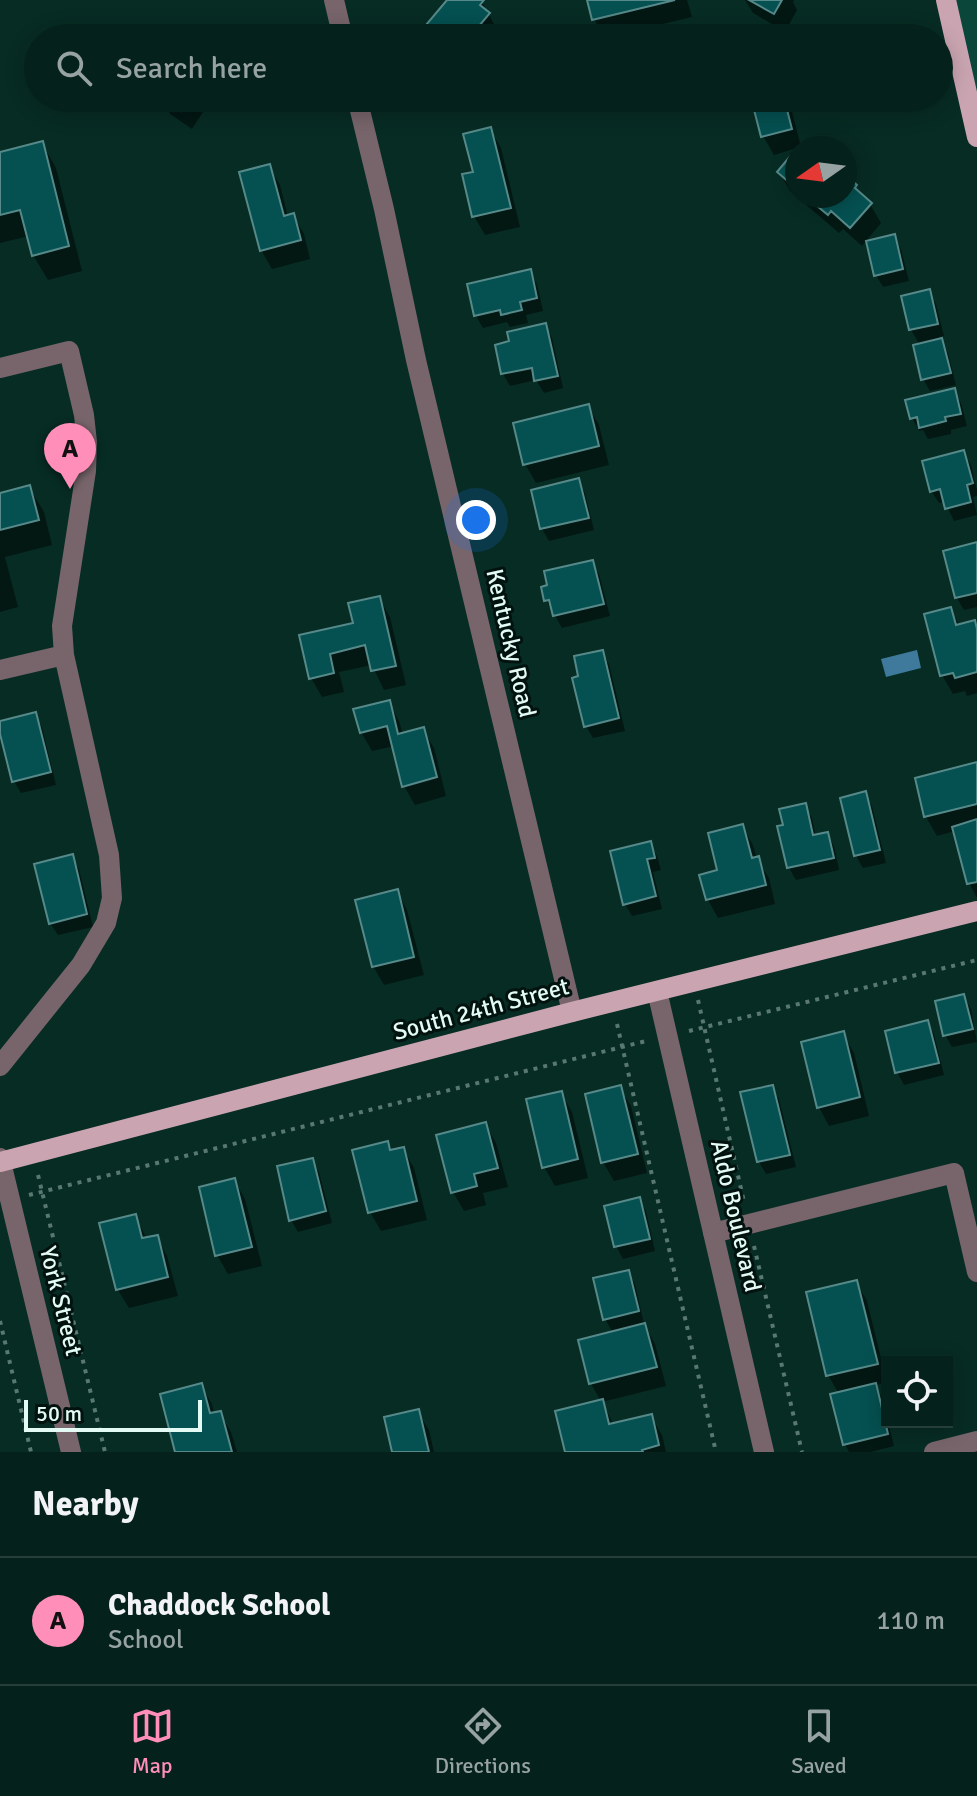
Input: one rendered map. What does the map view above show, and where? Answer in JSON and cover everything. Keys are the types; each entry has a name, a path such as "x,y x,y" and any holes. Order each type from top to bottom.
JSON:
{"main road":[{"path":"946,0 951,24"},
{"path":"953,31 977,137"},
{"name":"South 24th Street","path":"0,1161 572,1012 977,911"}],"street":[{"path":"334,0 340,24"},
{"name":"Kentucky Road","path":"360,112 572,1012"},
{"path":"0,368 69,351 78,390 87,442 86,471 62,626 64,655 109,855 112,898 106,923 81,965 0,1066"},
{"path":"0,670 64,655"},
{"name":"Aldo Boulevard","path":"657,991 764,1452"},
{"name":"York Street","path":"0,1161 71,1452"},
{"path":"713,1233 954,1173 977,1272"},
{"path":"934,1452 977,1441"}],"path":[{"path":"10,1200 977,960"},
{"path":"612,1002 716,1452"},
{"path":"33,1154 105,1452"},
{"path":"0,1321 31,1452"}],"green space":[{"path":"946,0 977,0 977,137 953,24"}],"water":[{"path":"917,650 921,668 886,677 881,659"}],"building":[{"path":"447,0 484,0 480,5 490,13 481,24 427,24"},
{"path":"587,0 675,0 592,20"},
{"path":"749,0 782,0 774,14"},
{"path":"755,112 788,112 792,129 761,137"},
{"path":"491,127 511,208 472,217 462,174 473,172 463,134"},
{"path":"43,141 69,246 32,256 20,210 0,215 0,152"},
{"path":"785,162 785,179 777,172"},
{"path":"270,164 284,216 294,213 301,240 260,251 239,172"},
{"path":"857,190 872,203 850,228 831,211 828,215 820,208 857,208"},
{"path":"895,234 903,269 874,276 866,241"},
{"path":"531,269 537,298 520,302 522,310 501,315 500,310 474,316 467,284"},
{"path":"930,289 938,324 909,330 901,296"},
{"path":"546,323 558,376 534,381 532,368 501,374 495,345 509,341 507,332"},
{"path":"942,338 951,373 921,380 913,345"},
{"path":"955,388 961,414 919,428 917,417 910,419 905,400"},
{"path":"589,404 599,446 523,465 513,423"},
{"path":"964,450 973,483 967,485 971,502 945,509 940,489 930,492 922,461"},
{"path":"579,478 589,518 540,529 531,490"},
{"path":"30,485 39,520 0,530 0,493"},
{"path":"977,542 977,593 955,598 943,551"},
{"path":"593,560 604,604 553,616 549,600 544,601 541,587 547,585 544,571"},
{"path":"380,596 396,666 371,671 365,645 330,654 334,673 309,679 299,635 353,623 348,603"},
{"path":"951,607 956,625 975,620 977,629 977,672 955,678 953,673 940,676 924,614"},
{"path":"603,650 619,718 584,727 572,678 578,676 574,656"},
{"path":"390,700 398,734 424,727 437,777 402,787 387,726 360,733 353,709"},
{"path":"36,712 51,772 12,782 0,734 0,721"},
{"path":"977,762 977,804 924,817 915,778"},
{"path":"866,791 880,850 854,856 840,798"},
{"path":"806,803 813,835 828,832 834,858 787,868 777,826 783,825 779,809"},
{"path":"977,819 977,882 967,884 952,827"},
{"path":"743,824 752,858 759,856 766,885 706,900 699,875 717,870 708,833"},
{"path":"651,841 655,858 647,859 656,896 623,905 610,851"},
{"path":"73,854 87,914 49,924 34,864"},
{"path":"398,889 414,957 372,967 355,900"},
{"path":"964,994 973,1029 943,1036 935,1001"},
{"path":"928,1020 939,1063 895,1073 885,1031"},
{"path":"844,1031 860,1097 817,1108 801,1042"},
{"path":"621,1085 638,1154 601,1163 585,1094"},
{"path":"773,1085 790,1155 757,1162 740,1092"},
{"path":"562,1091 578,1159 542,1168 526,1099"},
{"path":"486,1122 498,1168 474,1174 477,1186 451,1193 436,1135"},
{"path":"388,1141 390,1150 404,1147 417,1201 368,1213 352,1150"},
{"path":"313,1158 326,1211 289,1221 277,1166"},
{"path":"235,1178 252,1247 215,1256 199,1187"},
{"path":"640,1197 650,1239 614,1247 604,1206"},
{"path":"136,1214 142,1238 158,1235 168,1277 116,1290 99,1223"},
{"path":"629,1270 639,1311 603,1320 593,1278"},
{"path":"857,1280 878,1364 826,1376 806,1292"},
{"path":"645,1323 657,1367 589,1384 578,1340"},
{"path":"202,1383 210,1413 221,1411 232,1452 175,1452 160,1394"},
{"path":"876,1383 881,1404 881,1428 887,1428 888,1434 843,1445 830,1394"},
{"path":"603,1399 609,1424 652,1414 659,1445 643,1452 565,1452 555,1411"},
{"path":"419,1409 429,1452 392,1452 384,1417"}],"place":[{"name":"Chaddock School","path":"70,489"}]}
